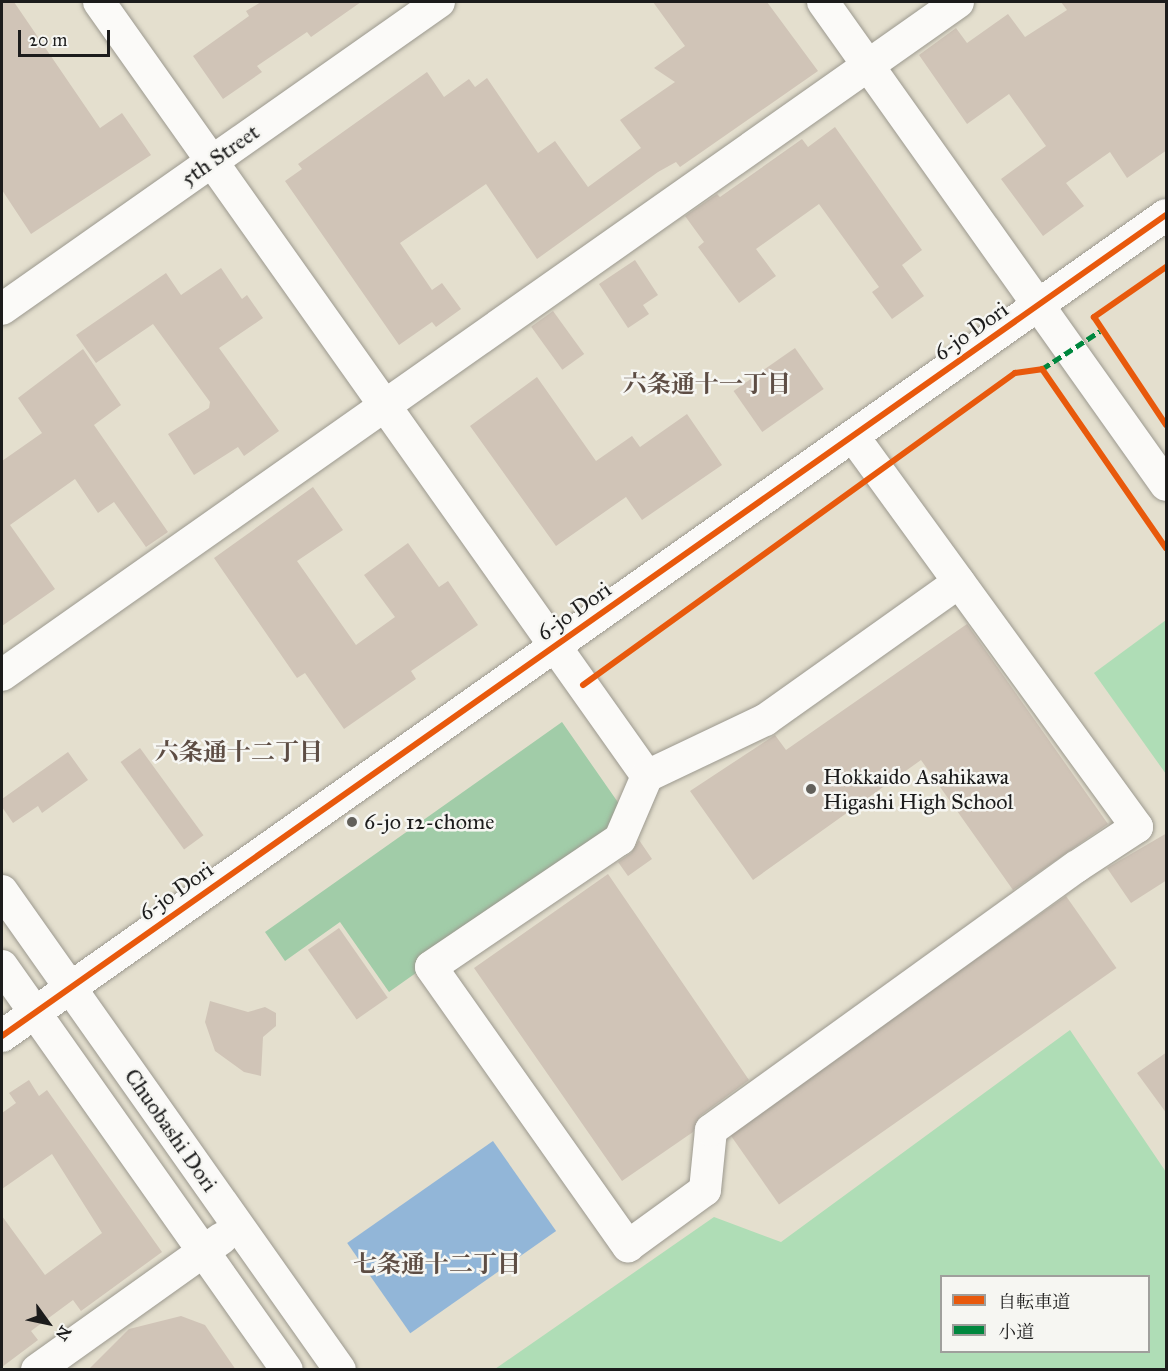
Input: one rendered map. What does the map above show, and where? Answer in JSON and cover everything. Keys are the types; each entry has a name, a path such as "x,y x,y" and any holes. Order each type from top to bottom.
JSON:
{"street":[{"path":"99,2 209,163 647,776"},
{"name":"5th Street","path":"2,309 439,2"},
{"path":"823,2 1167,485"},
{"path":"2,675 958,2"},
{"name":"6-jo Dori","path":"2,1036 1167,215"},
{"path":"854,436 1137,827 1076,867 711,1130 705,1190 628,1246 431,967 620,839 647,776 765,720 959,582"},
{"name":"Chuobashi Dori","path":"2,891 340,1370"},
{"name":"Chuobashi Dori","path":"2,966 287,1370"},
{"path":"37,1370 239,1226"}],"green space":[{"path":"1166,620 1166,774 1094,673"},
{"path":"562,722 631,821 389,992 340,922 285,961 265,932"},
{"path":"1070,1030 1166,1172 1166,1369 495,1369 714,1217 781,1242"}],"water":[{"path":"493,1141 556,1231 410,1333 347,1243"}],"building":[{"path":"2,2 14,2 100,128 122,113 151,155 31,234 2,190"},
{"path":"261,2 361,2 311,37 307,32 257,66 262,72 223,99 193,56 249,16 246,11"},
{"path":"653,2 767,2 818,71 680,167 676,162 658,172 537,259 486,184 400,243 432,290 442,283 461,309 436,327 432,322 399,345 285,181 302,169 298,164 427,72 444,97 469,79 475,87 487,78 538,153 555,141 588,187 641,148 620,120 675,82 654,68 685,46"},
{"path":"1061,2 1167,2 1167,150 1127,178 1110,152 1066,183 1084,206 1043,236 1001,179 1046,146 1009,94 967,124 919,55 956,28 967,43 1008,14 1025,37 1067,10"},
{"path":"835,127 922,250 902,265 924,296 892,319 872,292 879,287 819,204 756,249 776,276 739,303 698,247 704,242 685,216 717,194 720,197 802,139 808,147"},
{"path":"635,260 658,295 643,305 649,314 628,328 599,284"},
{"path":"221,268 242,299 247,295 263,318 219,348 279,431 244,456 238,447 194,475 168,434 209,408 210,402 153,324 96,363 76,335 166,273 181,295"},
{"path":"553,311 584,354 562,370 531,327"},
{"path":"795,348 824,389 762,432 734,391"},
{"path":"83,349 121,405 94,425 168,532 146,547 114,502 98,513 75,479 10,525 55,589 2,626 2,461 42,433 18,398"},
{"path":"537,377 596,461 632,436 640,447 687,414 722,465 642,520 626,497 556,546 470,426"},
{"path":"313,487 343,530 297,561 356,645 395,617 364,575 408,543 439,587 448,581 478,625 411,671 416,679 344,729 305,673 297,678 214,558"},
{"path":"967,624 1108,824 1013,890 921,760 753,880 690,791 775,735 786,750"},
{"path":"140,748 203,835 184,849 121,762"},
{"path":"68,752 88,780 42,813 38,806 13,823 2,807 2,799"},
{"path":"1167,833 1167,880 1131,903 1107,868"},
{"path":"639,840 652,859 628,876 618,862 631,853"},
{"path":"608,874 749,1080 700,1116 693,1132 622,1181 474,968"},
{"path":"1066,896 1116,968 779,1204 729,1132"},
{"path":"339,928 388,998 357,1019 308,950"},
{"path":"210,1001 248,1012 265,1007 276,1013 276,1026 263,1037 261,1076 244,1072 215,1051 205,1022"},
{"path":"1167,1052 1167,1114 1137,1073"},
{"path":"29,1080 39,1096 47,1090 162,1252 81,1311 73,1300 31,1331 38,1340 2,1367 2,1216 45,1275 102,1233 52,1154 2,1189 2,1113 16,1103 9,1093"},
{"path":"181,1316 205,1325 236,1370 88,1370 129,1329"}],"marked path":[{"path":"1042,369 1100,331"}],"cycle path":[{"path":"2,1036 1166,215"},
{"path":"1166,267 1094,317 1166,425"},
{"path":"583,685 1015,373 1042,369 1166,548"}],"place":[{"name":"Hokkaido Asahikawa Higashi High School","path":"811,789"},
{"name":"6-jo 12-chome","path":"352,822"}],"district":[{"name":"六条通十一丁目","path":"707,385"},
{"name":"六条通十二丁目","path":"239,753"},
{"name":"七条通十二丁目","path":"437,1265"}]}
